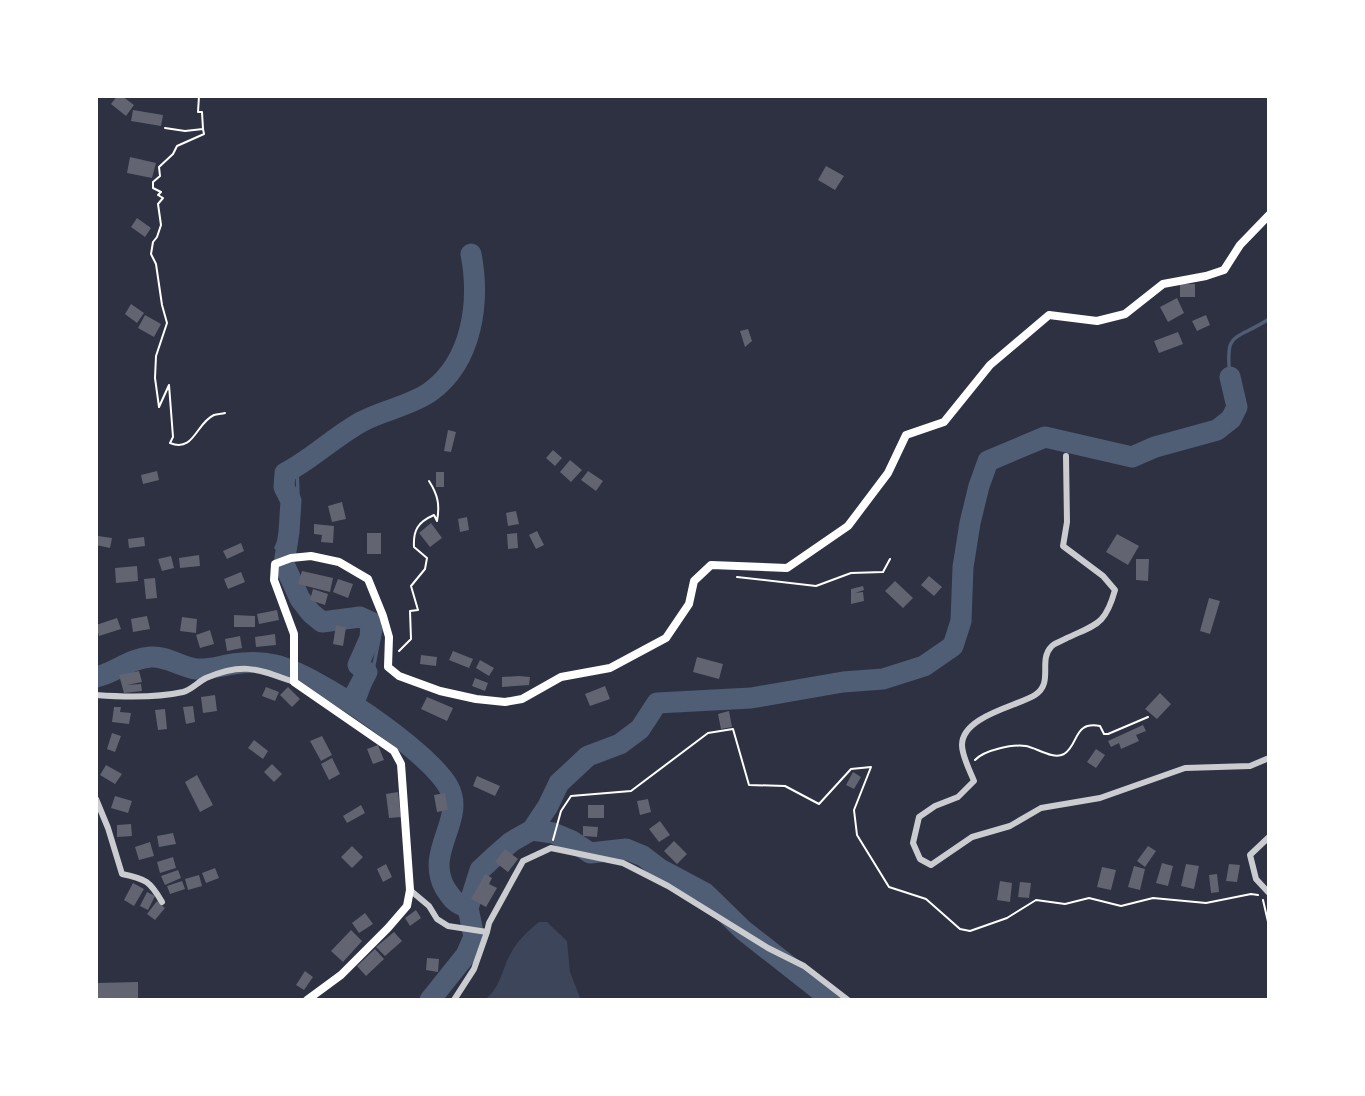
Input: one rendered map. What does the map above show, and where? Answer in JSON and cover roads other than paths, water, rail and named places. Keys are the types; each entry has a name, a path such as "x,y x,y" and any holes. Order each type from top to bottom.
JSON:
{"main road":[{"path":"307,1000 341,975 407,906 410,890 401,764 394,751 294,682 294,634 274,580 275,564 291,558 311,556 339,562 368,579 389,637 386,658 388,667 399,676 440,691 476,699 505,702 523,699 561,677 610,668 666,638 689,604 694,581 711,565 787,568 848,527 888,473 906,435 944,422 990,365 1049,315 1097,320 1125,314 1163,285 1224,270 1240,245 1269,215"}],"street":[{"path":"1066,456 1067,522 1063,546 1103,576 1115,590 1110,608 1102,621 1052,644 1045,655 1046,681 1036,695 1004,706 980,720 965,736 962,745 974,781 958,797 935,806 919,817 914,843 920,859 931,865 972,837 1010,825 1041,808 1100,798 1185,768 1240,767 1268,759"},
{"path":"96,695 115,697 186,692 200,681 234,667 253,669 294,682"},
{"path":"96,799 122,874 141,878 152,884 162,902"},
{"path":"1269,836 1250,855 1256,878 1269,893"},
{"path":"454,1000 474,968 489,923 523,861 551,848 623,863 668,886 768,948 804,966 848,1000"},
{"path":"410,890 429,906 437,919 448,926 487,932"}],"waterway":[{"path":"351,702 367,672 358,665 370,638 371,622 360,617 322,622 300,599 284,564 291,501 284,487 285,473 361,422 422,397 444,379 456,364 470,329 474,291 471,254"},
{"path":"1230,377 1229,351 1234,339 1269,319"},
{"path":"532,830 559,783 588,756 620,744 640,729 657,703 751,698 843,682 883,679 924,666 953,646 961,621 963,567 970,523 988,461 1045,437 1132,457 1155,447 1217,430 1231,419 1237,407 1230,377"},
{"path":"276,548 298,495 297,467"},
{"path":"285,580 306,616 319,624 375,619 381,629 370,685 364,701 364,713"},
{"path":"96,677 136,660 151,657 163,658 196,669 259,663 293,671 342,698 418,753 448,786 453,811 439,861 440,874 452,898 468,908"},
{"path":"430,1000 466,955 474,937 468,908 480,870 511,842 532,830 553,833 590,853 626,849 643,856 660,869 705,893 743,930 832,1000"}]}
